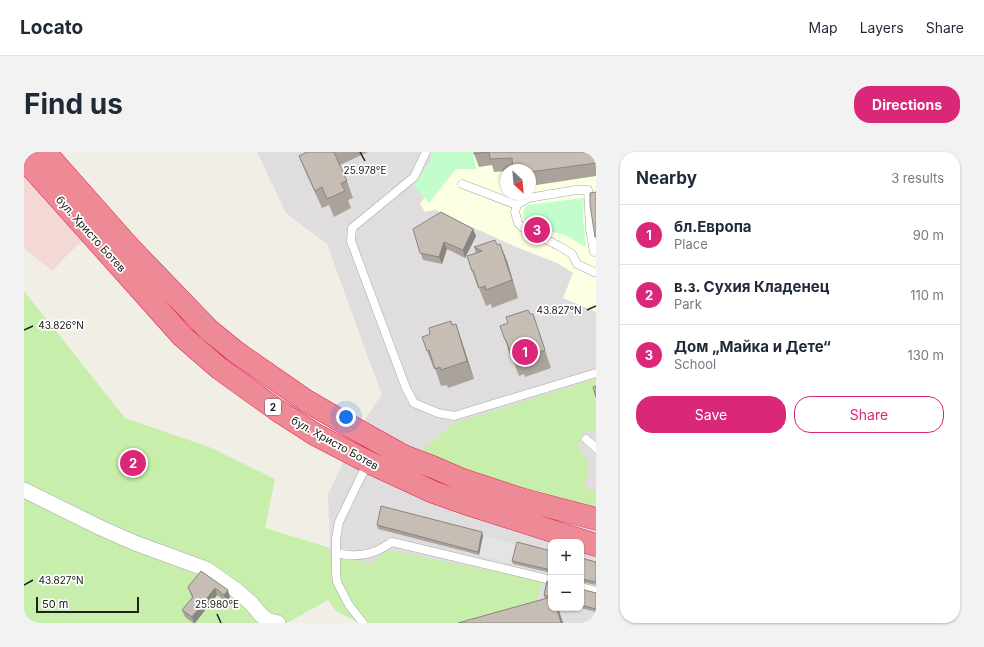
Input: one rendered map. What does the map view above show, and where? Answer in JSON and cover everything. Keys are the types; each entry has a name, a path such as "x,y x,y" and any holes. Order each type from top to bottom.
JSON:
{"highway":[{"name":"бул. Христо Ботев","path":"45,152 130,248 209,330 236,352 305,400 397,452 463,480 521,499 596,519"},
{"name":"бул. Христо Ботев","path":"24,159 182,336 230,377 277,410 316,435 368,462 433,492 596,545"}],"street":[{"path":"24,490 101,528 206,569 236,590 267,620 278,623"}],"lane":[{"path":"426,152 414,177 352,228 351,241 406,388 414,403 438,413 454,416 596,373"},
{"path":"462,184 517,205"},
{"path":"536,197 576,190 588,190 590,229 594,252"},
{"path":"507,201 514,200"},
{"path":"525,200 517,205 515,212 518,223 523,228 572,254 577,264 596,273"},
{"path":"586,439 596,448"},
{"path":"363,623 349,604 337,582 336,539 339,522 368,462"},
{"path":"336,552 354,556 375,552 392,542 548,579"},
{"path":"584,588 596,591"}],"shaded area":[{"path":"24,152 109,219 70,252 52,271 24,248"},
{"path":"257,152 596,152 596,623 360,623 336,611 328,556 330,547 328,494 361,425 382,394 327,244 286,213"},
{"path":"456,152 596,152 596,312 563,298 573,273 557,263 516,247 435,210 425,212 420,204"},
{"path":"378,529 483,536 548,553 548,573"}],"green space":[{"path":"431,152 473,152 476,169 456,169 429,203 413,185 430,162"},
{"path":"584,198 583,217 586,247 565,235 537,228 524,220 523,211 527,205"},
{"path":"24,291 125,418 209,447 275,479 265,528 330,548 329,556 372,563 388,550 543,581 536,604 548,607 548,611 502,623 360,623 336,611 328,600 287,623 24,623"},
{"path":"596,379 596,429 583,433 577,447 589,462 585,488 596,492 596,504 583,510 428,459 422,451 452,424"}],"building":[{"path":"307,152 334,152 347,181 341,183 345,191 327,199 322,187 315,191 299,156"},
{"path":"474,152 489,152 474,154"},
{"path":"489,152 596,152 596,163 536,171 536,164 512,164 512,158 490,159"},
{"path":"596,192 595,237 590,205 590,193"},
{"path":"441,212 473,229 463,250 444,242 439,257 420,253 413,229"},
{"path":"495,240 497,245 500,244 512,280 486,290 485,286 479,288 467,256 482,251 474,247"},
{"path":"528,310 530,314 533,314 545,350 519,360 518,356 512,358 500,326 508,323 506,317"},
{"path":"451,321 452,325 456,324 467,361 441,370 440,367 435,369 429,350 427,351 422,337 430,334 429,328"},
{"path":"596,386 596,397 593,387"},
{"path":"381,506 482,532 478,552 377,525"},
{"path":"517,542 548,550 548,569 512,561"},
{"path":"584,559 596,562 596,582 584,580"},
{"path":"201,571 228,590 224,595 215,588 192,617 182,610 193,597 188,587"},
{"path":"547,581 548,581 548,596 544,595"},
{"path":"584,590 596,593 596,609 584,606"},
{"path":"548,598 548,611 558,611 561,623 458,623"}],"place":[{"name":"Дом „Майка и Дете“","path":"537,230"},
{"name":"бл.Европа","path":"525,352"},
{"name":"в.з. Сухия Кладенец","path":"133,463"}]}
